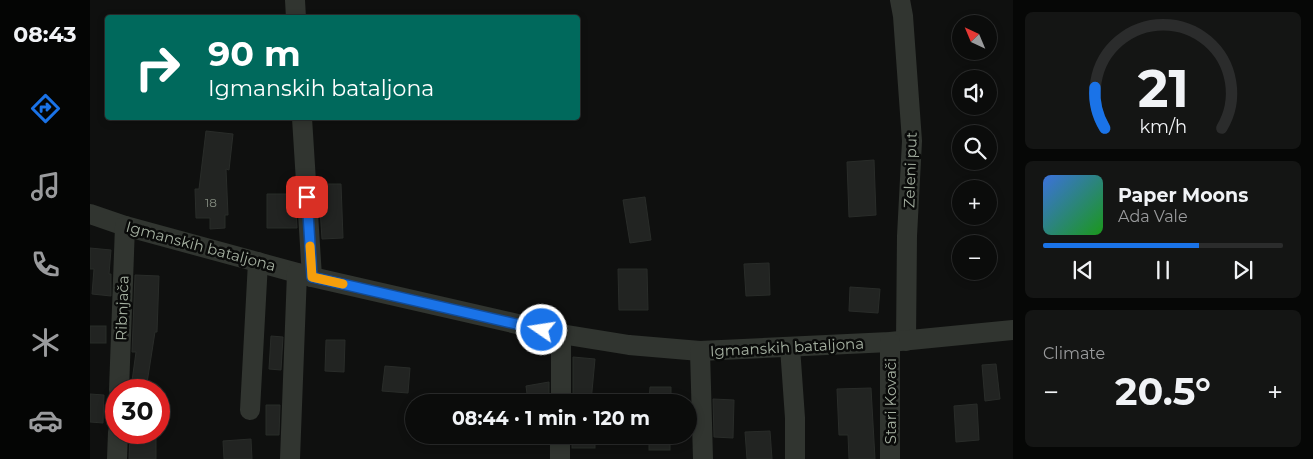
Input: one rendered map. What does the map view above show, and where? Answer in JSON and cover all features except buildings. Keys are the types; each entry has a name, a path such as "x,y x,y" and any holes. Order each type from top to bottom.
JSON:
{"street":[{"path":"294,0 296,15"},
{"name":"Zeleni put","path":"898,342 907,236 912,142 903,16 900,0"},
{"path":"290,459 304,275 302,120"},
{"name":"Igmanskih bataljona","path":"90,214 125,226 304,275 561,334 629,345 700,351 898,342 1013,330"},
{"name":"Ribnjača","path":"119,379 125,226"},
{"path":"250,410 258,262"},
{"path":"560,394 561,334"},
{"name":"Stari Kovači","path":"890,459 898,342"},
{"path":"790,347 795,418 795,459"},
{"path":"700,351 703,459"},
{"path":"118,444 118,459"},
{"path":"560,444 560,459"}],"slow traffic":[{"path":"310,246 312,277 343,284"}],"route":[{"path":"307,197 312,277 542,330"}]}
